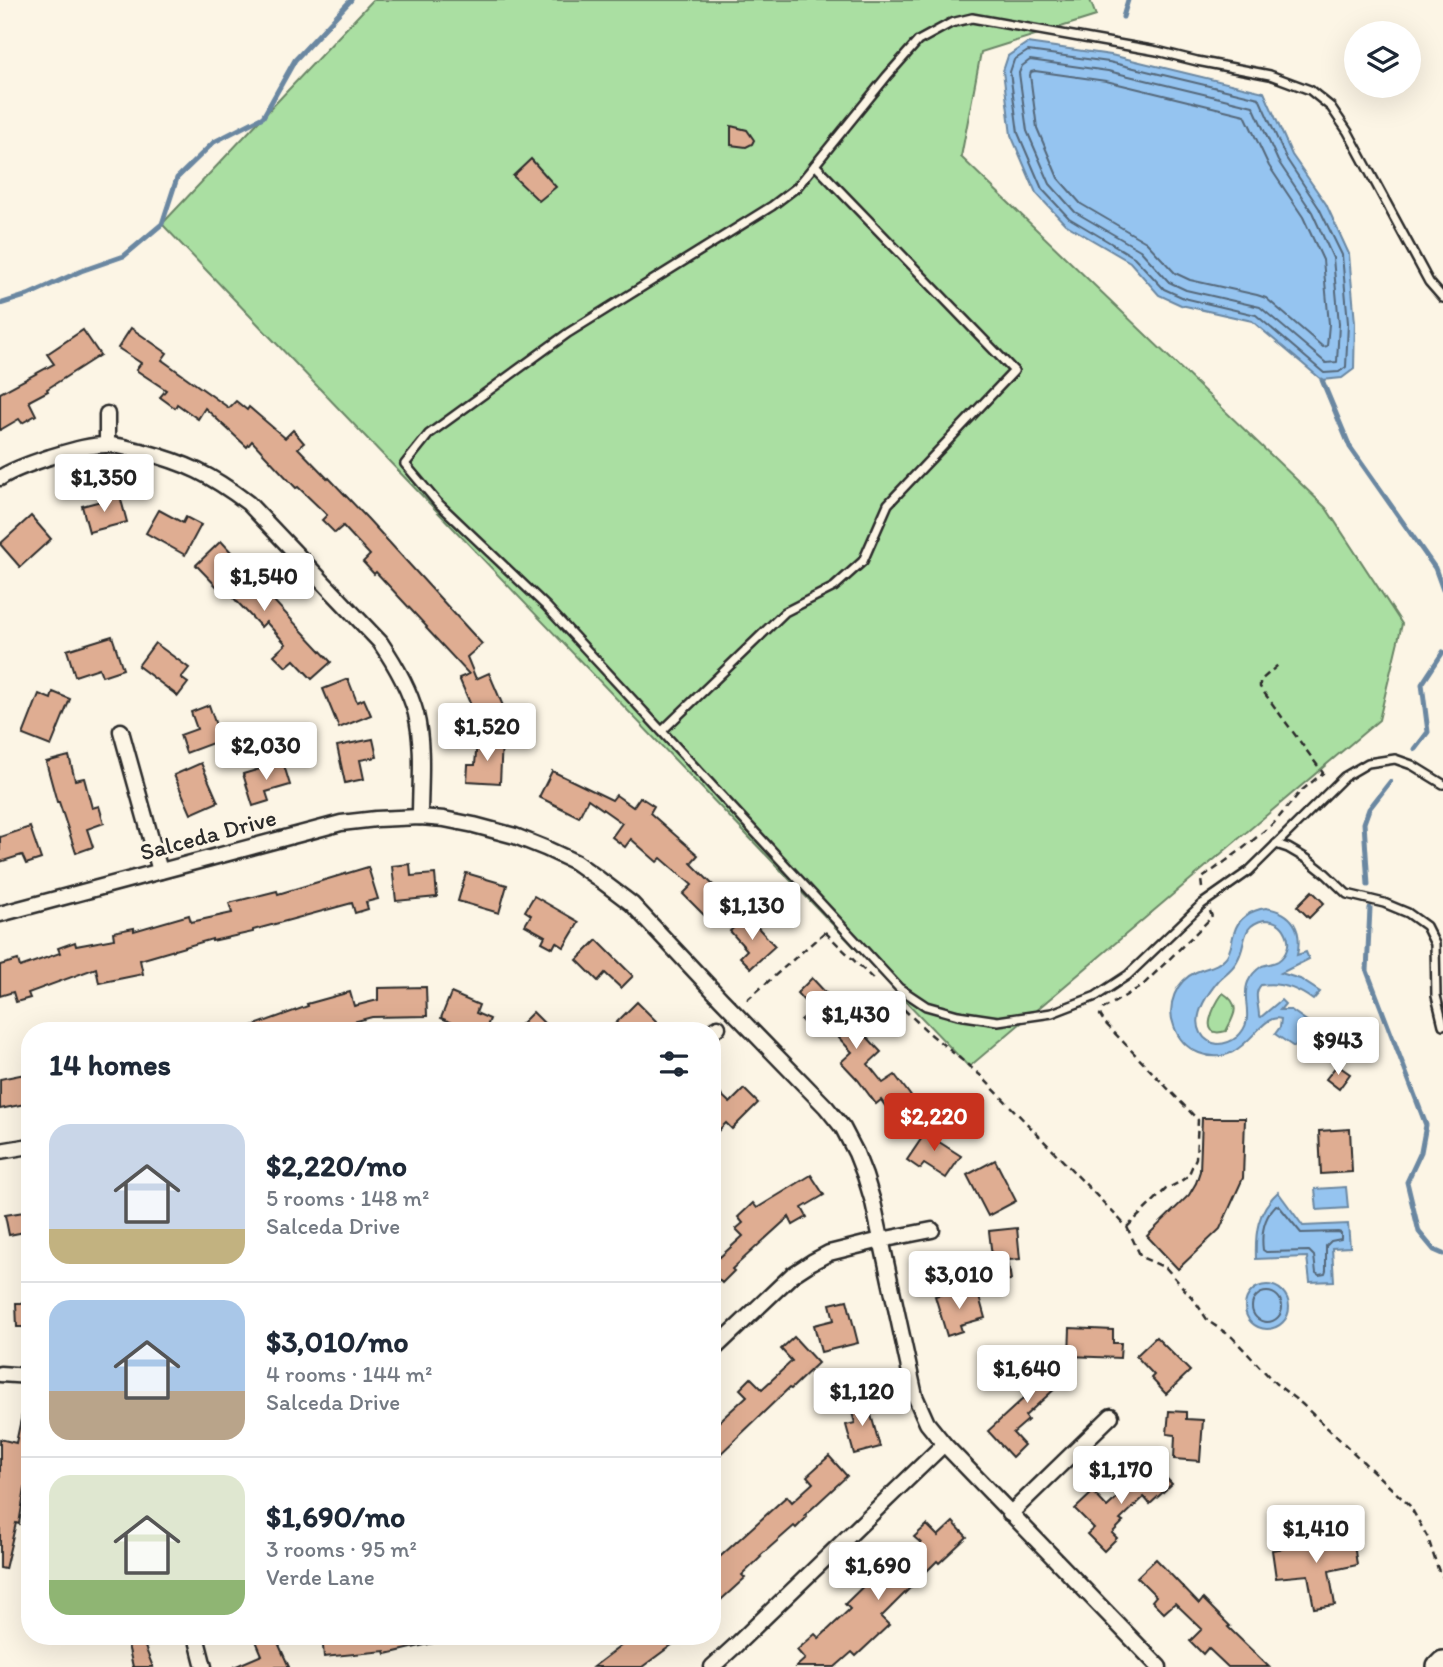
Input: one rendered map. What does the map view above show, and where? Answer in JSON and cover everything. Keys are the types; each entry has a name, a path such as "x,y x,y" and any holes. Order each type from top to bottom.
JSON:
{"main road":[{"path":"1438,1667 1443,1662"}],"street":[{"path":"107,414 107,444"},
{"path":"0,478 27,464 107,444 174,460 197,469 222,483 248,503 380,642 395,663 407,687 416,715 420,740 420,817"},
{"path":"121,731 160,871"},
{"name":"Salceda Drive","path":"0,914 341,824 376,819 420,817 474,825 515,836 575,862 632,904 843,1128 865,1176 915,1396 927,1423 1010,1514 1159,1667"},
{"path":"0,1151 21,1148"},
{"path":"721,1342 792,1275 811,1262 830,1253 932,1230"},
{"path":"0,1374 21,1375"},
{"path":"1010,1514 1111,1416"},
{"path":"712,1667 944,1444"},
{"path":"198,1645 204,1667"}],"lane":[{"path":"1443,298 1429,282 1348,132 1331,107 1310,90 1270,75 1157,51 971,18 951,23 918,41 797,187 772,206 568,332 429,434 405,464 437,502 546,606 899,988 926,1006 958,1016 998,1021 1052,1013 1096,996 1128,975 1207,901 1249,871 1344,778 1368,763 1395,759 1412,765 1443,784"},
{"path":"662,731 785,612 834,587 863,561 888,504 1014,371 815,165"},
{"path":"1276,844 1307,859 1347,894 1384,903 1408,913 1426,926 1435,944 1436,996 1443,1025"}],"path":[{"path":"1127,1227 1166,1189 1188,1176 1196,1157 1198,1120 1100,1015 1104,1009 1142,986 1212,917 1201,879 1274,823 1301,792 1323,773 1260,687 1260,681 1279,665"},
{"path":"747,1000 838,922"},
{"path":"825,932 875,981"},
{"path":"893,999 980,1075 1127,1227 1141,1257 1166,1268 1195,1301 1208,1321 1232,1337 1275,1383 1302,1404 1409,1506 1428,1538 1443,1577"}],"green space":[{"path":"373,0 1090,0 1096,16 981,52 961,157 1326,508 1402,624 1379,720 969,1067 162,224"},
{"path":"1223,993 1233,1002 1235,1011 1226,1031 1217,1032 1212,1030 1210,1020"}],"water":[{"path":"1027,43 1111,55 1264,92 1292,155 1326,204 1349,254 1355,323 1354,369 1342,378 1322,380 1252,321 1181,305 1159,295 1130,262 1065,224 1036,193 1011,135 1003,71 1008,56"},
{"path":"1260,909 1275,910 1289,918 1297,930 1297,955 1306,952 1309,959 1281,973 1300,979 1320,992 1313,1000 1288,987 1261,985 1257,995 1259,1016 1281,1000 1285,1004 1280,1010 1291,1010 1311,1024 1294,1047 1275,1034 1281,1019 1273,1019 1228,1054 1215,1056 1199,1053 1187,1045 1176,1030 1172,1018 1172,1002 1178,988 1189,976 1225,958 1239,923 1250,913","holes":["1268,920 1277,923 1284,930 1288,941 1286,952 1278,961 1262,966 1249,979 1246,989 1247,1017 1243,1030 1228,1042 1210,1042 1202,1035 1198,1019 1206,998 1235,964 1247,931 1256,923"]},
{"path":"1346,1187 1348,1208 1317,1210 1315,1189"},
{"path":"1278,1192 1303,1226 1348,1224 1350,1247 1332,1248 1334,1281 1310,1282 1307,1257 1256,1259 1259,1223 1266,1207"},
{"path":"1267,1285 1282,1292 1289,1307 1282,1322 1267,1329 1252,1322 1245,1307 1252,1292"}],"building":[{"path":"731,126 747,130 754,140 752,144 746,147 731,145"},
{"path":"531,159 556,187 539,201 513,176"},
{"path":"131,328 167,353 162,360 229,408 236,401 247,410 249,407 285,438 293,430 304,443 298,448 368,519 482,644 467,657 476,679 489,673 506,713 479,724 459,678 469,674 376,572 374,574 363,562 370,555 343,526 335,533 322,520 327,515 296,488 252,441 247,447 205,408 198,419 177,404 175,408 160,397 166,390 136,370 141,363 118,348"},
{"path":"83,330 100,355 29,401 36,415 22,423 19,419 0,430 0,393 54,364 47,354"},
{"path":"120,496 127,522 89,532 82,506"},
{"path":"159,510 183,523 186,517 201,525 185,555 146,533"},
{"path":"31,516 51,539 20,567 0,544"},
{"path":"221,541 232,553 224,560 255,592 261,587 331,662 312,679 294,660 286,667 274,655 286,644 266,622 261,627 228,592 225,595 196,565"},
{"path":"112,636 123,669 102,676 99,668 75,676 67,650"},
{"path":"155,643 189,668 181,678 188,683 178,696 138,666"},
{"path":"348,679 357,702 364,699 371,715 339,728 323,689"},
{"path":"53,692 70,699 51,746 23,735 39,694 51,699"},
{"path":"209,705 221,740 186,753 180,735 197,729 191,712"},
{"path":"373,739 377,757 360,760 364,779 345,783 337,746"},
{"path":"477,740 502,741 500,783 467,781 468,765 475,765"},
{"path":"69,756 75,780 84,778 92,808 99,806 104,823 87,829 93,847 76,853 46,762"},
{"path":"283,762 290,785 266,792 269,801 253,806 243,774"},
{"path":"201,763 218,802 191,814 174,775"},
{"path":"552,771 612,800 616,795 633,807 640,797 654,806 650,813 698,855 691,863 724,896 717,903 727,913 714,925 683,894 692,885 661,858 657,862 631,839 625,847 612,837 622,823 588,799 579,817 539,797"},
{"path":"30,827 41,859 26,864 22,855 0,862 0,837"},
{"path":"410,864 411,876 435,874 437,897 396,901 392,866"},
{"path":"368,867 378,899 366,902 368,909 355,913 352,903 253,932 212,939 140,960 143,974 99,983 96,968 28,993 30,998 16,1002 13,992 0,996 0,965 18,960 20,967 60,953 58,948 75,942 76,946 114,939 113,932 134,928 134,931 189,915 191,922 232,913 229,903 277,891 278,894"},
{"path":"466,873 507,885 499,913 458,901"},
{"path":"1312,891 1324,903 1309,918 1297,906"},
{"path":"534,896 579,922 564,947 556,942 553,948 542,942 545,936 525,925 531,915 525,911"},
{"path":"747,916 775,946 751,968 740,957 747,950 730,931"},
{"path":"597,940 633,976 621,988 605,973 598,981 577,960"},
{"path":"812,978 881,1052 868,1064 883,1083 895,1075 919,1107 897,1123 881,1100 876,1104 841,1062 852,1052 824,1022 813,1033 801,1020 812,1010 797,993"},
{"path":"426,987 427,1016 372,1017 353,1022 263,1022 308,1006 307,1004 350,992 354,1006 378,1000 378,988"},
{"path":"451,993 479,1005 476,1013 490,1019 489,1022 450,1022 441,1018"},
{"path":"637,1002 657,1022 617,1022"},
{"path":"533,1012 543,1022 523,1022"},
{"path":"1337,1065 1350,1074 1339,1089 1326,1079"},
{"path":"21,1075 21,1105 0,1109 0,1079"},
{"path":"744,1089 758,1103 732,1129 726,1123 721,1128 721,1094 730,1103"},
{"path":"1202,1118 1245,1118 1243,1178 1220,1229 1178,1269 1147,1236 1189,1195 1196,1183 1200,1171"},
{"path":"932,1123 942,1130 936,1140 961,1156 946,1178 924,1164 920,1169 907,1160"},
{"path":"1350,1129 1352,1172 1321,1174 1319,1131"},
{"path":"995,1160 1016,1201 988,1216 967,1175"},
{"path":"811,1175 824,1195 802,1208 807,1217 793,1225 789,1217 732,1269 734,1271 722,1283 721,1256 743,1236 736,1229 743,1223 738,1217 753,1203 757,1208"},
{"path":"21,1212 21,1233 9,1235 5,1215"},
{"path":"1017,1228 1020,1259 1008,1260 1011,1280 995,1282 989,1231"},
{"path":"953,1291 955,1299 978,1293 985,1318 960,1325 962,1331 947,1336 935,1296"},
{"path":"847,1300 858,1343 821,1352 814,1325 834,1320 830,1304"},
{"path":"16,1303 21,1303 21,1327 17,1327"},
{"path":"1070,1328 1113,1330 1113,1343 1121,1343 1120,1358 1069,1356"},
{"path":"794,1337 818,1363 721,1453 721,1420 747,1396 740,1389 751,1378 762,1389 792,1361 781,1349"},
{"path":"1156,1337 1190,1371 1166,1394 1151,1378 1154,1375 1136,1356"},
{"path":"1050,1358 1068,1377 1025,1416 1028,1420 1013,1433 1024,1445 1012,1457 988,1431 1025,1397 1023,1394 1033,1385 1027,1378"},
{"path":"866,1397 880,1447 854,1454 846,1425 855,1423 849,1402"},
{"path":"1169,1411 1186,1412 1186,1419 1203,1420 1200,1461 1174,1459 1175,1435 1167,1434"},
{"path":"21,1419 21,1512 5,1569 0,1568 0,1439 16,1443"},
{"path":"829,1456 847,1476 805,1515 807,1517 796,1528 794,1526 760,1556 742,1575 745,1578 721,1600 721,1556 787,1496 792,1502 813,1483 807,1476"},
{"path":"1153,1464 1172,1484 1150,1504 1144,1497 1120,1520 1123,1522 1112,1533 1117,1538 1104,1551 1087,1534 1094,1528 1075,1509 1093,1492 1107,1507"},
{"path":"953,1522 967,1537 939,1563 937,1561 881,1617 889,1625 856,1656 852,1652 835,1667 796,1667 805,1659 797,1650 815,1634 819,1638 850,1609 845,1604 880,1570 887,1577 921,1543 914,1537 927,1525 938,1536"},
{"path":"1353,1537 1357,1565 1329,1571 1335,1605 1314,1608 1308,1575 1276,1578 1272,1550"},
{"path":"1156,1559 1199,1604 1203,1599 1269,1667 1228,1667 1208,1648 1203,1654 1190,1641 1202,1629 1175,1603 1164,1613 1152,1601 1156,1596 1137,1577"},
{"path":"128,1645 153,1645 145,1647 153,1667 133,1667"},
{"path":"258,1645 279,1645 289,1667 234,1667 262,1655"},
{"path":"323,1645 425,1645 386,1654 385,1651 324,1657"},
{"path":"622,1645 672,1645 642,1667 593,1667"}],"waterway":[{"path":"0,304 124,256 162,224 177,178 214,142 263,117 295,60 351,0"},
{"path":"1123,17 1128,0"},
{"path":"1322,380 1350,447 1435,568 1443,590"},
{"path":"1415,749 1428,732 1422,684 1443,652"},
{"path":"1368,885 1364,823 1369,809 1390,782"},
{"path":"1370,908 1367,971 1426,1125 1421,1152 1407,1182 1419,1232 1434,1250 1443,1254"}]}
